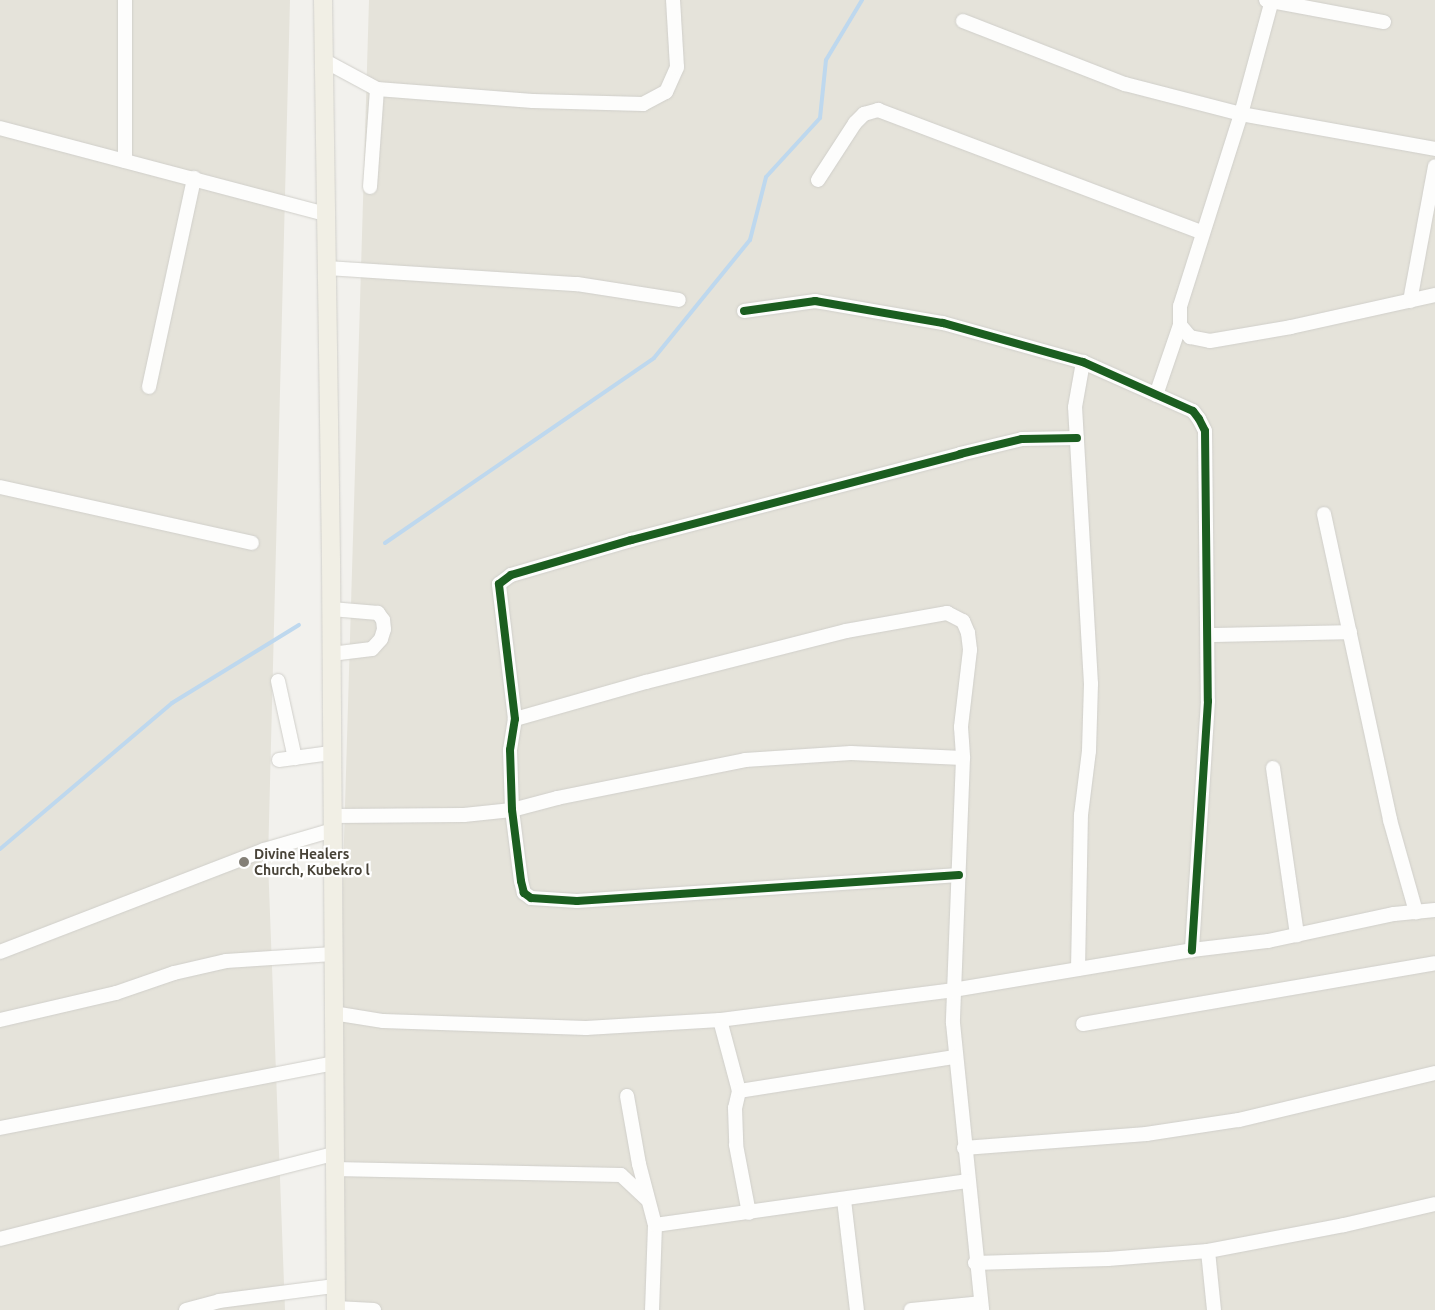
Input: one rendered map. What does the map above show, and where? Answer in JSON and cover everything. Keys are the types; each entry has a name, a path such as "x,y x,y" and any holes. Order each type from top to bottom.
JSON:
{"main road":[{"path":"323,0 331,609 336,1309"}],"street":[{"path":"125,0 125,161"},
{"path":"325,62 377,89 533,101 643,104 666,92 677,67 673,0"},
{"path":"1156,395 1180,325 1180,306 1241,114 1270,0 1384,22"},
{"path":"963,21 1125,84 1241,114 1435,149"},
{"path":"370,187 377,89"},
{"path":"818,180 855,123 864,114 878,110 1203,233"},
{"path":"0,128 326,214"},
{"path":"1410,301 1435,166"},
{"path":"149,387 194,178"},
{"path":"327,268 577,284 679,300"},
{"path":"1180,325 1190,337 1210,341 1435,295"},
{"path":"744,311 816,300 943,323 1083,362 1193,411 1205,431 1204,547 1209,634 1207,741 1194,894 1192,950"},
{"path":"1078,969 1081,815 1089,751 1091,676 1075,407 1083,362"},
{"path":"959,875 802,883 642,897 537,900 524,893 512,810 510,750 515,719 511,667 498,593 499,584 512,574 631,540 960,454 1022,439 1076,438"},
{"path":"0,487 252,543"},
{"path":"1324,514 1390,820 1416,912"},
{"path":"331,609 378,613 384,620 381,639 372,649 331,654"},
{"path":"515,719 646,682 846,631 947,613 963,621 968,633 970,650 961,728 963,758 953,990 954,1057 981,1307 912,1310"},
{"path":"1209,634 1350,632"},
{"path":"278,681 295,758"},
{"path":"279,760 331,753"},
{"path":"0,952 333,823 464,815 512,810 745,760 851,753 963,758"},
{"path":"1273,768 1297,935"},
{"path":"334,1014 383,1021 586,1028 720,1020 953,990 1192,950 1297,935 1435,910"},
{"path":"0,1020 116,993 174,973 226,961 333,954"},
{"path":"1083,1024 1435,963"},
{"path":"720,1020 739,1091 735,1108 736,1145 750,1213"},
{"path":"739,1091 954,1057"},
{"path":"0,1128 334,1063"},
{"path":"964,1148 1146,1134 1239,1120 1435,1073"},
{"path":"627,1096 639,1164 656,1225 652,1310"},
{"path":"0,1239 334,1161 621,1175 639,1164"},
{"path":"621,1175 647,1198"},
{"path":"656,1225 844,1200 967,1181"},
{"path":"844,1200 857,1310"},
{"path":"975,1263 1108,1259 1208,1250 1344,1225 1435,1204"},
{"path":"1208,1250 1214,1310"},
{"path":"186,1310 219,1301 335,1286"},
{"path":"336,1309 374,1310"}],"shaded area":[{"path":"0,0 290,0 268,861 285,1310 0,1310"},
{"path":"369,0 1435,0 1435,1310 330,1310"}],"waterway":[{"path":"385,543 654,358 750,240 766,177 820,118 826,60 862,0"},
{"path":"0,849 172,703 299,625"}],"cycle path":[{"path":"744,311 815,301 943,323 1083,362 1193,411 1199,419 1205,431 1208,701 1192,950"},
{"path":"959,875 577,901 531,898 524,893 521,881 512,810 510,750 515,719 499,584 511,575 631,540 960,454 1022,439 1077,438"}],"place":[{"name":"Divine Healers Church, Kubekro l","path":"244,862"}]}
